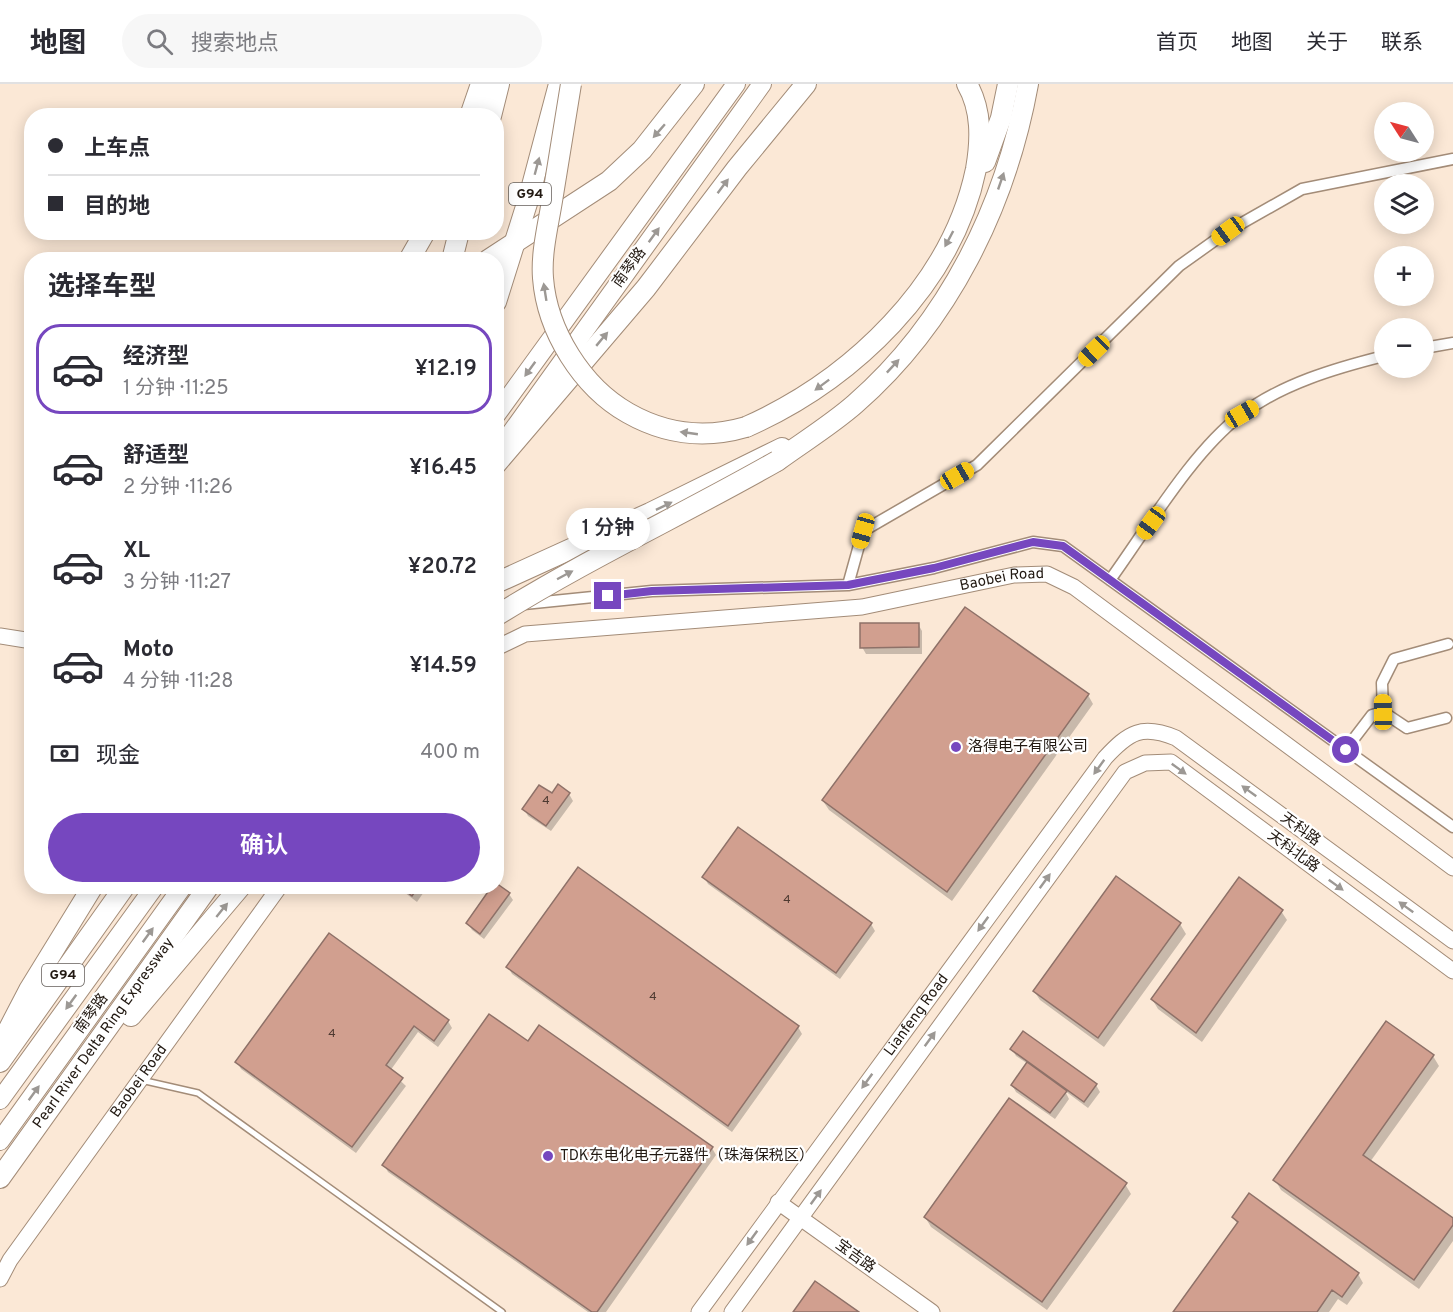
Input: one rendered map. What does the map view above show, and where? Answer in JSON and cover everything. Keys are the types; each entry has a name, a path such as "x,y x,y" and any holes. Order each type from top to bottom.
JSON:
{"highway":[{"path":"473,108 481,84"},
{"path":"493,108 499,84"},
{"name":"G94","path":"504,277 529,197 559,84"},
{"path":"571,84 544,255 545,295 556,328 575,362 595,388 615,405 648,423 701,435 730,432 746,427 808,395 886,329 928,276 969,200 994,136 1008,84"},
{"path":"500,252 609,181 642,150 694,84"},
{"path":"504,455 646,288 737,168 806,84"},
{"path":"967,84 977,110 981,131 969,200"},
{"path":"504,611 565,574 680,515 817,432 854,405 914,344 958,279 983,231 1001,183 1015,142 1028,84"},
{"path":"504,579 774,457"},
{"path":"0,1047 29,990 88,894"},
{"name":"G94","path":"0,1062 119,894"},
{"name":"Pearl River Delta Ring Expressway","path":"0,1178 203,894"},
{"path":"46,1113 234,894"}],"main road":[{"name":"南琴路","path":"504,404 736,84"},
{"name":"南琴路","path":"504,441 762,84"},
{"name":"南琴路","path":"0,1100 149,894"},
{"name":"南琴路","path":"0,1141 177,894"}],"street":[{"path":"848,585 863,531 977,465 1179,266 1228,231 1302,189 1453,159"},
{"path":"1434,346 1453,343"},
{"path":"1110,580 1206,447 1242,414 1292,386 1374,359"},
{"path":"504,606 652,591 848,585 934,568 1033,542 1063,546 1453,827"},
{"name":"Baobei Road","path":"504,644 525,634 862,607 1014,575 1047,574 1074,587 1453,868"},
{"path":"0,636 24,640"},
{"path":"1383,712 1382,682 1394,659 1448,644"},
{"path":"1346,750 1372,716 1383,712"},
{"path":"1383,712 1407,728 1446,718"},
{"name":"天科路","path":"1142,730 1162,732 1176,738 1453,942"},
{"name":"Lianfeng Road","path":"699,1312 1105,758 1124,738 1142,730"},
{"name":"天科北路","path":"1125,772 1145,763 1171,762 1453,971"},
{"name":"Lianfeng Road","path":"732,1312 1125,772"},
{"name":"Baobei Road","path":"0,1278 10,1260 274,894"},
{"name":"宝吉路","path":"778,1202 932,1312"}],"lane":[{"path":"140,1079 198,1093 502,1312"}],"building":[{"name":"洛得电子有限公司","path":"965,607 1089,694 947,892 822,800"},
{"path":"860,623 919,623 919,647 860,648"},
{"path":"558,784 570,793 546,826 522,809 539,785 552,793"},
{"path":"738,827 872,923 836,973 702,877"},
{"name":"TDK东电化电子元器件（珠海保税区）","path":"578,867 799,1026 728,1126 506,967"},
{"path":"1116,876 1181,923 1098,1038 1033,991"},
{"path":"1239,877 1283,910 1196,1033 1151,999"},
{"path":"504,889 510,893 480,934 466,923 486,894 504,894"},
{"path":"329,933 449,1020 434,1041 414,1026 386,1065 403,1078 352,1147 235,1062"},
{"name":"TDK东电化电子元器件（珠海保税区）","path":"489,1014 528,1041 539,1025 713,1147 597,1312 592,1312 382,1165"},
{"path":"1386,1021 1434,1055 1363,1155 1453,1218 1453,1225 1414,1280 1273,1180"},
{"path":"1023,1031 1097,1084 1084,1102 1010,1049"},
{"path":"1027,1062 1067,1091 1050,1113 1011,1085"},
{"path":"1009,1098 1127,1183 1042,1302 924,1217"},
{"path":"1249,1193 1359,1273 1342,1297 1332,1290 1317,1312 1173,1312 1238,1222 1232,1217"},
{"path":"815,1281 859,1312 793,1312"}],"place":[{"name":"洛得电子有限公司","path":"956,747"},
{"name":"TDK东电化电子元器件（珠海保税区）","path":"548,1156"}],"route":[{"path":"608,596 652,591 848,585 934,568 1033,542 1063,546 1346,750"}]}
